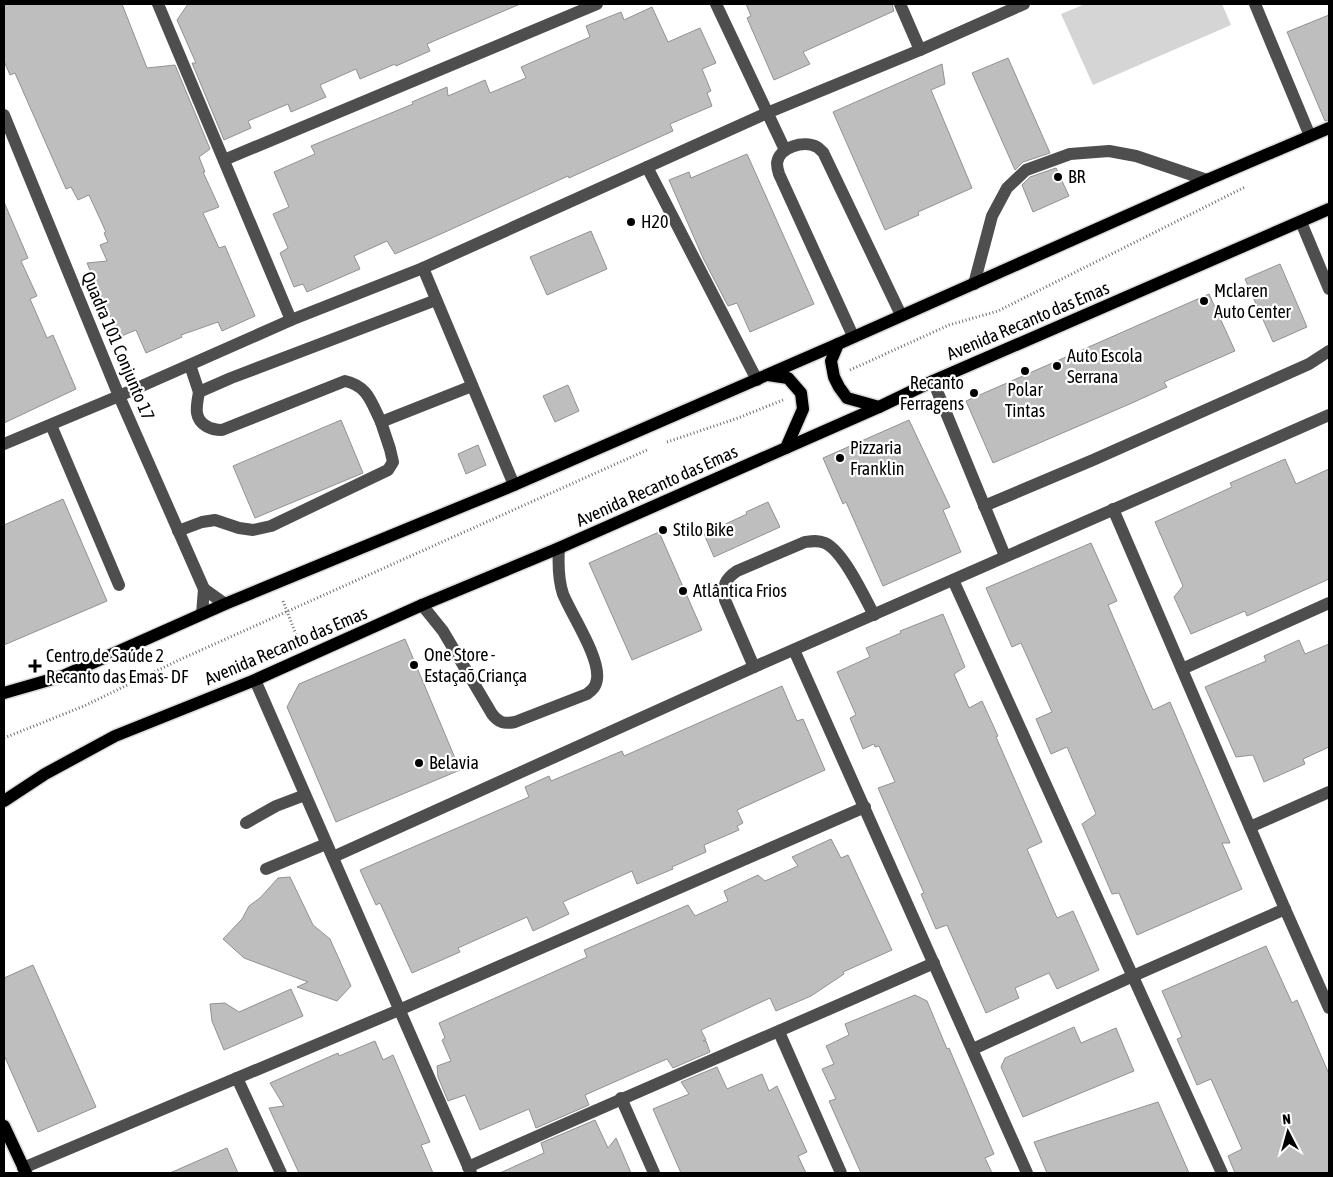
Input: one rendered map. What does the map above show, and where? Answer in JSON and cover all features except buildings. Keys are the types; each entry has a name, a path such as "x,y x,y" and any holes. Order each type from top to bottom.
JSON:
{"main road":[{"path":"4,693 63,676 225,604 514,485 1329,128"},
{"name":"Avenida Recanto das Emas","path":"4,801 45,774 115,736 255,680 422,605 559,548 879,407 933,381 1329,210"},
{"path":"838,344 831,361 834,377 847,398 879,407"},
{"path":"763,377 788,378 801,393 803,409 786,448"},
{"path":"4,1126 24,1170"}],"street":[{"path":"158,4 291,320"},
{"path":"224,160 596,4"},
{"path":"716,4 785,150"},
{"path":"900,4 920,50"},
{"path":"4,444 119,396 291,320 422,268 767,113 920,50 1024,4"},
{"path":"1255,4 1310,136"},
{"name":"Quadra 101 Conjunto 17","path":"4,115 119,396 204,589 202,614"},
{"path":"853,336 779,174 777,164 779,156 785,150 798,144 807,144 823,152 901,315"},
{"path":"974,284 992,216 1007,188 1026,170 1070,154 1109,151 1136,156 1207,180"},
{"path":"647,167 763,377"},
{"path":"1301,222 1329,289"},
{"path":"422,268 514,485"},
{"path":"199,392 436,300"},
{"path":"984,506 1309,364 1329,351"},
{"path":"178,530 215,520 239,528 253,530 271,526 388,470 393,462 380,422 364,390 356,383 345,381 222,430 212,430 204,425 197,413 199,392 190,365"},
{"path":"933,381 1005,556"},
{"path":"380,422 472,386"},
{"path":"333,856 754,666 1329,415"},
{"path":"51,424 119,585"},
{"path":"1114,509 1329,1008"},
{"path":"754,666 725,600 723,591 724,584 729,576 745,567 805,542 816,541 826,543 837,552 874,614"},
{"path":"422,605 443,632 498,721 504,724 515,722 587,694 594,688 597,681 597,670 563,594 558,568 559,548"},
{"path":"953,580 1222,1173"},
{"path":"204,589 225,604"},
{"path":"1182,669 1329,603"},
{"path":"794,650 1027,1173"},
{"path":"255,680 469,1170 621,1098 779,1032 934,963"},
{"path":"1250,827 1329,792"},
{"path":"246,823 276,806 305,795"},
{"path":"24,1170 399,1010 865,807"},
{"path":"266,869 326,844"},
{"path":"973,1049 1285,909"},
{"path":"779,1032 841,1173"},
{"path":"237,1078 281,1173"},
{"path":"621,1098 654,1173"}],"path":[{"path":"834,377 949,325 998,310 1254,183"},
{"path":"664,443 738,418 801,393"},
{"path":"4,738 84,706 179,660 655,447"},
{"path":"277,584 306,657"}],"shaded area":[{"path":"1085,4 1222,4 1231,25 1093,85 1061,14"}],"place":[{"name":"BR","path":"1058,177"},
{"name":"H20","path":"631,222"},
{"name":"Mclaren Auto Center","path":"1204,301"},
{"name":"Auto Escola Serrana","path":"1057,366"},
{"name":"Polar Tintas","path":"1025,371"},
{"name":"Recanto Ferragens","path":"974,393"},
{"name":"Pizzaria Franklin","path":"840,458"},
{"name":"Stilo Bike","path":"663,530"},
{"name":"Atlântica Frios","path":"683,591"},
{"name":"One Store - Estaçaõ Criança","path":"414,665"},
{"name":"Centro de Saúde 2 Recanto das Emas- DF","path":"35,666"},
{"name":"Belavia","path":"419,763"}]}
